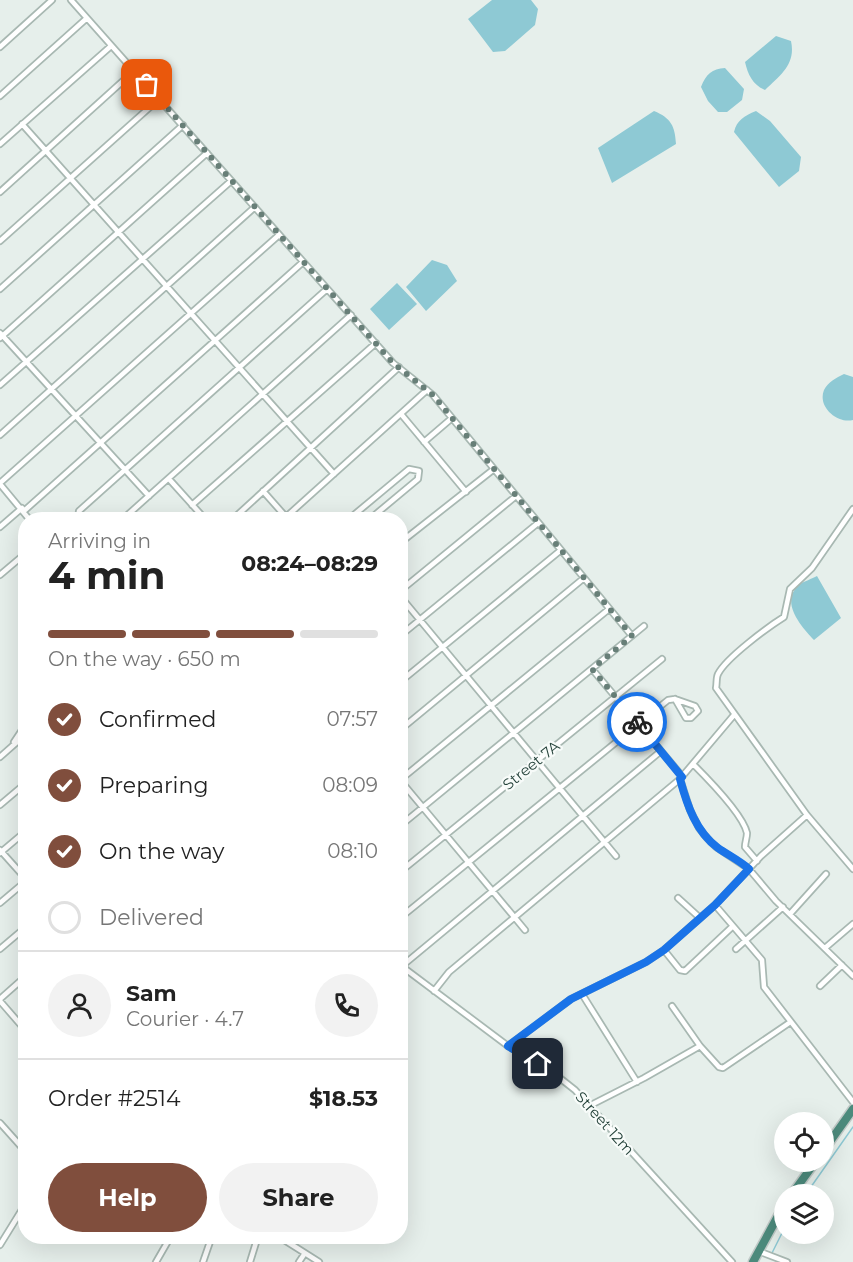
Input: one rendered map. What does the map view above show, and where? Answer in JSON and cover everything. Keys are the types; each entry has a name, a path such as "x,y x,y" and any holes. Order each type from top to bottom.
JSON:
{"highway":[{"path":"834,1134 853,1104"},
{"path":"753,1262 766,1254 774,1232"}],"street":[{"path":"0,47 52,0"},
{"path":"71,0 376,344 427,390 452,418 632,636"},
{"path":"0,96 87,18"},
{"path":"0,144 111,45"},
{"path":"0,192 134,71"},
{"path":"0,241 159,99"},
{"path":"22,124 334,474"},
{"path":"0,289 183,125"},
{"path":"149,496 1,336 207,153"},
{"path":"0,385 231,181"},
{"path":"0,435 255,207"},
{"path":"23,510 0,484 279,235"},
{"path":"20,512 303,262"},
{"path":"79,512 124,469 327,289"},
{"path":"131,512 351,315"},
{"path":"192,505 376,344"},
{"path":"240,512 399,367"},
{"path":"293,512 427,390"},
{"path":"401,414 466,492"},
{"path":"424,442 452,418"},
{"path":"358,512 410,469 419,471 418,479 378,512"},
{"path":"408,537 494,469"},
{"path":"169,479 198,512"},
{"path":"263,491 282,512"},
{"path":"408,584 516,496"},
{"path":"853,509 812,568 790,589 784,617 743,649 717,675 716,688 807,815 853,869"},
{"path":"0,527 18,514"},
{"path":"408,630 538,523"},
{"path":"408,676 561,550"},
{"path":"0,575 18,560"},
{"path":"408,723 584,578"},
{"path":"408,606 616,856"},
{"path":"408,773 609,609"},
{"path":"408,819 644,626"},
{"name":"Street 7A","path":"408,866 662,659"},
{"path":"592,669 661,750 681,778 690,810 699,828 716,847 749,869 783,908 853,976"},
{"path":"408,912 668,700 675,699 695,706 698,711 686,718 675,699"},
{"path":"434,991 448,972 681,778 734,715"},
{"path":"11,747 18,736"},
{"path":"0,757 18,741"},
{"path":"408,959 661,750"},
{"path":"693,764 720,792 742,823 747,837 745,847 757,861"},
{"path":"408,789 525,930"},
{"path":"0,806 18,790"},
{"path":"508,1046 571,999 646,962 664,950 715,905 757,861 807,815"},
{"path":"18,838 1,852 18,871"},
{"path":"790,914 826,874"},
{"path":"0,903 18,887"},
{"path":"678,898 700,918"},
{"path":"715,905 762,960 764,987 789,1023 853,1104"},
{"path":"736,949 783,908"},
{"path":"825,948 853,924"},
{"path":"664,950 680,970 685,971 733,926"},
{"path":"0,949 18,934"},
{"path":"820,986 842,965"},
{"name":"Street 12m","path":"408,971 508,1046 556,1075 575,1090 732,1262"},
{"path":"18,983 0,1000 18,1021"},
{"path":"582,994 637,1082"},
{"path":"672,1006 700,1046 719,1067 723,1068 789,1023"},
{"path":"588,1106 637,1082 700,1046"},
{"path":"0,1123 18,1143"},
{"path":"0,1245 18,1216"},
{"path":"156,1262 166,1244"},
{"path":"203,1262 209,1244"},
{"path":"250,1262 256,1244"},
{"path":"291,1244 319,1262"},
{"path":"299,1262 305,1253"},
{"path":"766,1254 787,1262"}],"water":[{"path":"492,0 531,0 538,9 535,25 505,51 493,52 468,19"},
{"path":"776,36 791,41 791,56 786,68 765,90 752,79 745,62"},
{"path":"725,68 744,89 742,100 727,112 718,112 708,101 701,87 710,73"},
{"path":"654,111 671,123 675,132 676,144 612,183 598,148"},
{"path":"756,111 770,121 801,157 799,171 779,187 734,132 742,119"},
{"path":"432,260 447,265 457,281 426,311 406,287"},
{"path":"397,283 417,304 389,330 370,309"},
{"path":"844,374 853,377 853,420 847,421 835,417 823,402 826,387 832,380"},
{"path":"817,576 841,618 814,640 794,614 791,599 799,585"}],"waterway":[{"path":"813,1184 853,1127"},
{"path":"772,1253 776,1244"}],"way so far":[{"path":"147,85 393,363 433,395 632,636 592,669 637,722"}],"route":[{"path":"538,1064 508,1046 571,999 646,962 664,950 715,905 749,869 716,847 699,828 690,810 680,779 682,777 637,722"}]}
